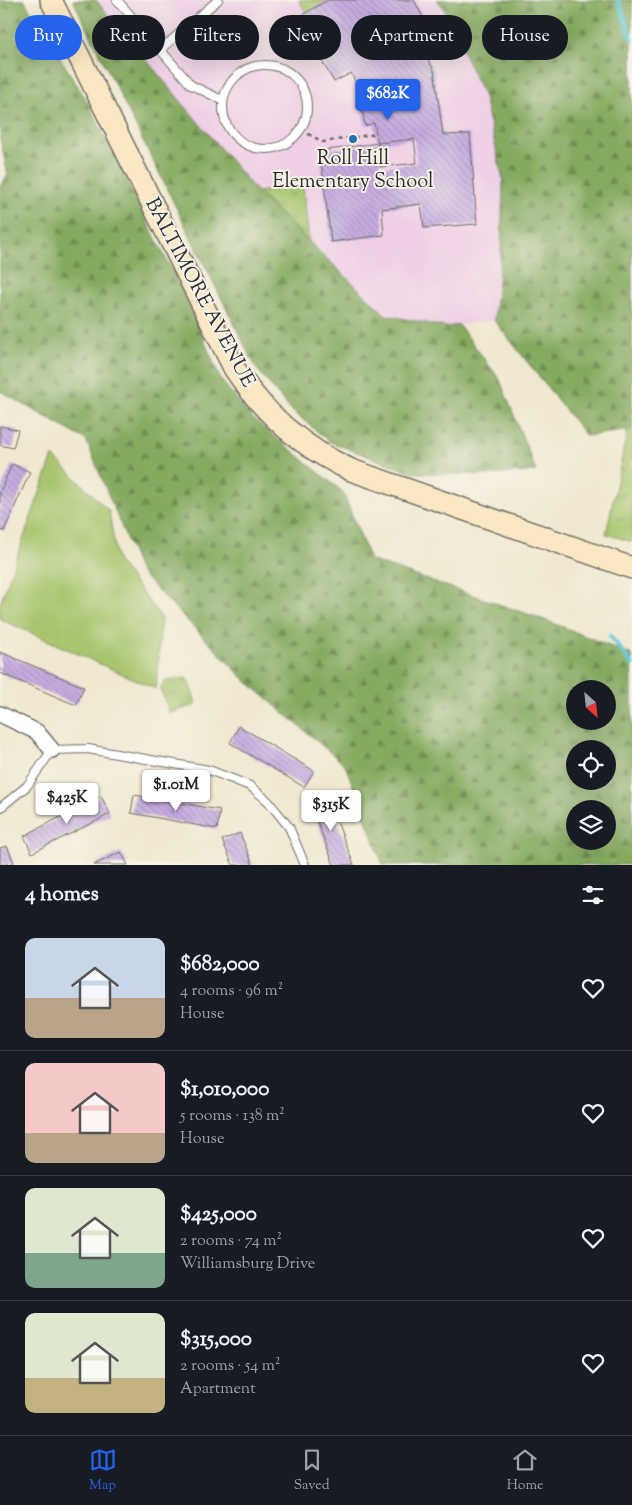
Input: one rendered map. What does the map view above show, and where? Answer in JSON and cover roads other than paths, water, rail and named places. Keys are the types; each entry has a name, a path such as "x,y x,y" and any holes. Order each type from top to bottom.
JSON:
{"street":[{"name":"BALTIMORE AVENUE","path":"51,0 234,368 267,412 309,447 351,470 632,568"},
{"path":"0,714 36,732 52,750"}],"lane":[{"path":"117,0 130,15"},
{"path":"165,46 218,0"},
{"path":"165,56 191,86 222,100"},
{"path":"265,65 279,67 295,77 304,90 307,104 306,119 301,130 291,141 278,148 263,150 250,148 237,140 227,129 222,115 222,100 228,86 237,75 250,67 265,65"},
{"path":"0,808 27,786 52,750 88,749 209,770 250,786 268,801 289,827 305,865"}],"waterway":[{"path":"618,0 632,39"},
{"path":"610,636 632,664"}],"place":[{"name":"Roll Hill Elementary School","path":"353,139"}]}
